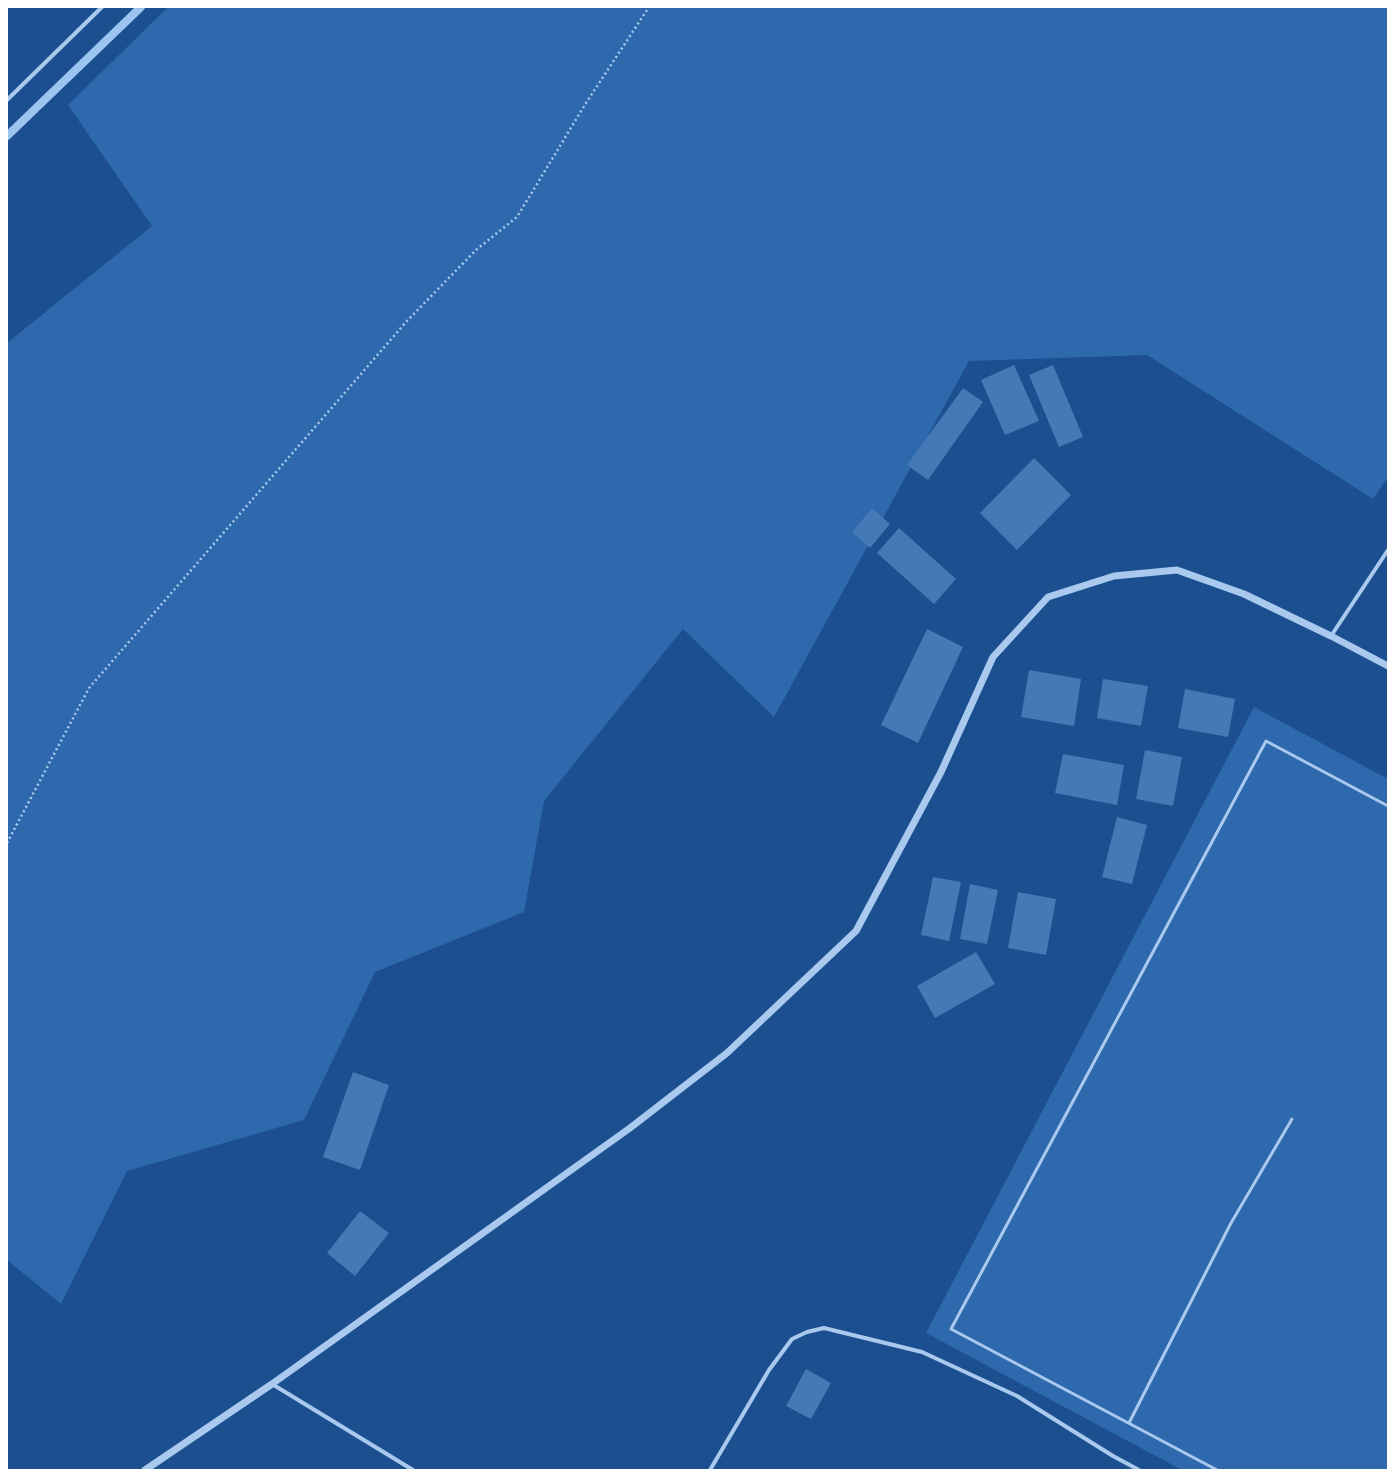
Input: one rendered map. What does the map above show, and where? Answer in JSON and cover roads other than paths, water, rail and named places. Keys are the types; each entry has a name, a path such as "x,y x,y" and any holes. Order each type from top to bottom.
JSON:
{"street":[{"path":"7,100 102,7"},
{"path":"1331,636 1388,550"},
{"path":"145,1470 272,1384 630,1128 721,1058 856,931 941,772 993,657 1048,597 1114,576 1177,570 1244,594 1331,636 1388,666"},
{"path":"710,1470 769,1370 792,1339 807,1332 824,1328 922,1352 1017,1396 1139,1470"},
{"path":"272,1384 413,1470"}],"lane":[{"path":"1217,1470 951,1329 1266,741 1388,806"},
{"path":"1129,1423 1231,1223 1292,1119"}],"waterway":[{"path":"7,136 141,7"}]}
